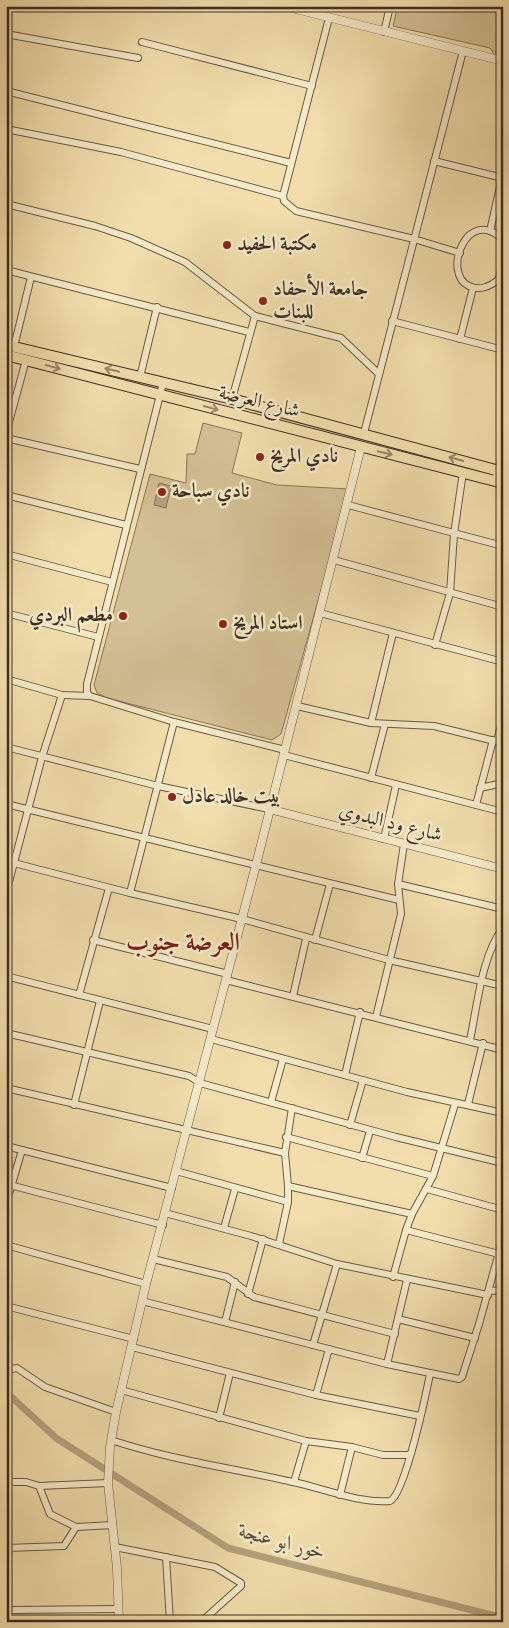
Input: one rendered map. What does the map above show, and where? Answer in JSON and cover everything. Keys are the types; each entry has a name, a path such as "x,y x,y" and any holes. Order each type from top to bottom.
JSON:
{"main road":[{"name":"شارع العرضة","path":"10,346 232,399 364,433 500,476"},
{"name":"شارع العرضة","path":"6,355 463,472 500,476"}],"street":[{"path":"284,6 503,62"},
{"path":"384,32 390,6"},
{"path":"329,18 283,196 284,201 296,211 414,239 460,253"},
{"path":"6,34 138,58"},
{"path":"142,42 312,86"},
{"path":"364,433 464,52"},
{"path":"6,91 291,164"},
{"path":"6,129 121,152 283,196"},
{"path":"434,161 502,178 490,231"},
{"path":"6,204 96,226 185,262 202,273 255,316 341,338 379,374"},
{"path":"503,240 490,231 479,230 471,232 467,236 460,253 457,272 461,281 473,288 483,288 498,280 503,265"},
{"path":"6,270 249,332"},
{"path":"10,346 31,277"},
{"path":"460,339 473,288"},
{"path":"140,377 157,307"},
{"path":"232,399 249,332 255,316"},
{"path":"392,321 503,350"},
{"path":"6,433 26,360"},
{"path":"90,696 87,692 87,684 163,383"},
{"path":"6,438 140,470"},
{"path":"119,1622 115,1547 108,1482 116,1412 146,1284 188,1130 269,809 285,753 361,447"},
{"path":"500,476 503,452"},
{"path":"435,644 450,592 454,534 463,472"},
{"path":"6,495 126,525"},
{"path":"348,505 503,546"},
{"path":"6,554 112,582"},
{"path":"334,560 503,607"},
{"path":"6,613 98,637"},
{"path":"320,613 503,662"},
{"path":"371,723 393,633"},
{"path":"6,679 62,695 90,696 174,722 396,785 503,812"},
{"path":"6,893 42,757 62,695"},
{"path":"297,706 371,723 420,724 497,741"},
{"path":"476,805 503,717"},
{"path":"130,893 174,722"},
{"path":"372,778 385,724"},
{"path":"6,747 158,786 269,809"},
{"path":"480,788 503,783"},
{"path":"384,839 396,785"},
{"path":"6,804 399,900"},
{"name":"شارع ود البدوي","path":"269,809 503,870"},
{"path":"376,1017 401,914 398,884 404,844"},
{"path":"6,861 109,888 242,918 306,938 389,960 503,986"},
{"path":"315,940 330,884"},
{"path":"398,884 503,909"},
{"path":"79,995 109,888"},
{"path":"470,1040 483,981 495,940 502,929"},
{"path":"293,996 306,938"},
{"path":"93,940 293,996 483,1043 503,1050"},
{"path":"6,976 213,1030"},
{"path":"74,1104 100,1001"},
{"path":"345,1075 360,1012"},
{"path":"6,1033 189,1076 200,1083 370,1131 442,1150 503,1163"},
{"path":"211,1039 283,1060 455,1104 468,1104 503,1114"},
{"path":"468,1104 483,1043"},
{"path":"271,1102 283,1060"},
{"path":"350,1125 363,1080"},
{"path":"6,1088 285,1153"},
{"path":"394,1277 406,1230 412,1214 433,1176 455,1104"},
{"path":"279,1244 288,1202 285,1153 292,1108"},
{"path":"362,1158 370,1131"},
{"path":"286,1137 433,1176"},
{"path":"6,1146 172,1188"},
{"path":"6,1204 9,1184 22,1150"},
{"path":"176,1172 288,1202"},
{"path":"9,1184 163,1225"},
{"path":"288,1186 412,1214"},
{"path":"224,1228 235,1188"},
{"path":"427,1188 503,1210"},
{"path":"165,1213 263,1239 337,1264 394,1277 488,1293 503,1290"},
{"path":"406,1230 499,1254"},
{"path":"142,1302 386,1364 459,1380 475,1338 503,1238"},
{"path":"248,1294 263,1239"},
{"path":"6,1245 146,1284"},
{"path":"153,1258 227,1277 248,1294 394,1334"},
{"path":"313,1345 337,1264"},
{"path":"386,1364 408,1280"},
{"path":"225,1322 235,1282"},
{"path":"6,1306 230,1373 316,1395 420,1416"},
{"path":"398,1320 475,1338"},
{"path":"316,1395 329,1349"},
{"path":"6,1370 18,1368 45,1387 116,1412"},
{"path":"219,1418 230,1373"},
{"path":"111,1443 168,1458 294,1482 340,1495 376,1502 394,1499 410,1455 430,1374"},
{"path":"503,1384 503,1396"},
{"path":"121,1390 306,1441 352,1447 383,1454 410,1455"},
{"path":"294,1482 306,1441"},
{"path":"340,1495 352,1447"},
{"path":"6,1482 26,1482 39,1486 108,1482"},
{"path":"39,1486 50,1514 76,1528 113,1525"},
{"path":"6,1571 8,1548 64,1546 76,1528"},
{"path":"115,1547 215,1567 242,1584 201,1622"},
{"path":"166,1557 170,1622"},
{"path":"6,1598 10,1622"},
{"path":"8,1610 119,1609"}],"shaded area":[{"path":"398,6 503,6 503,57 495,55 490,48 393,26"},
{"path":"203,423 242,433 232,473 277,485 349,489 281,734 272,740 107,698 97,693 94,685 150,474 186,483 187,454 195,454"},
{"path":"159,483 171,486 166,508 154,505"}],"waterway":[{"name":"خور ابو عنجة","path":"6,1392 56,1438 228,1548 503,1618"}],"place":[{"name":"مكتبة الحفيد","path":"227,245"},
{"name":"جامعة الأحفاد للبنات","path":"263,301"},
{"name":"نادي المريخ","path":"260,457"},
{"name":"نادي سباحة","path":"162,492"},
{"name":"مطعم البردي","path":"123,616"},
{"name":"استاد المريخ","path":"223,624"},
{"name":"بيت خالد عادل","path":"172,797"}],"district":[{"name":"العرضة جنوب","path":"183,944"}]}
